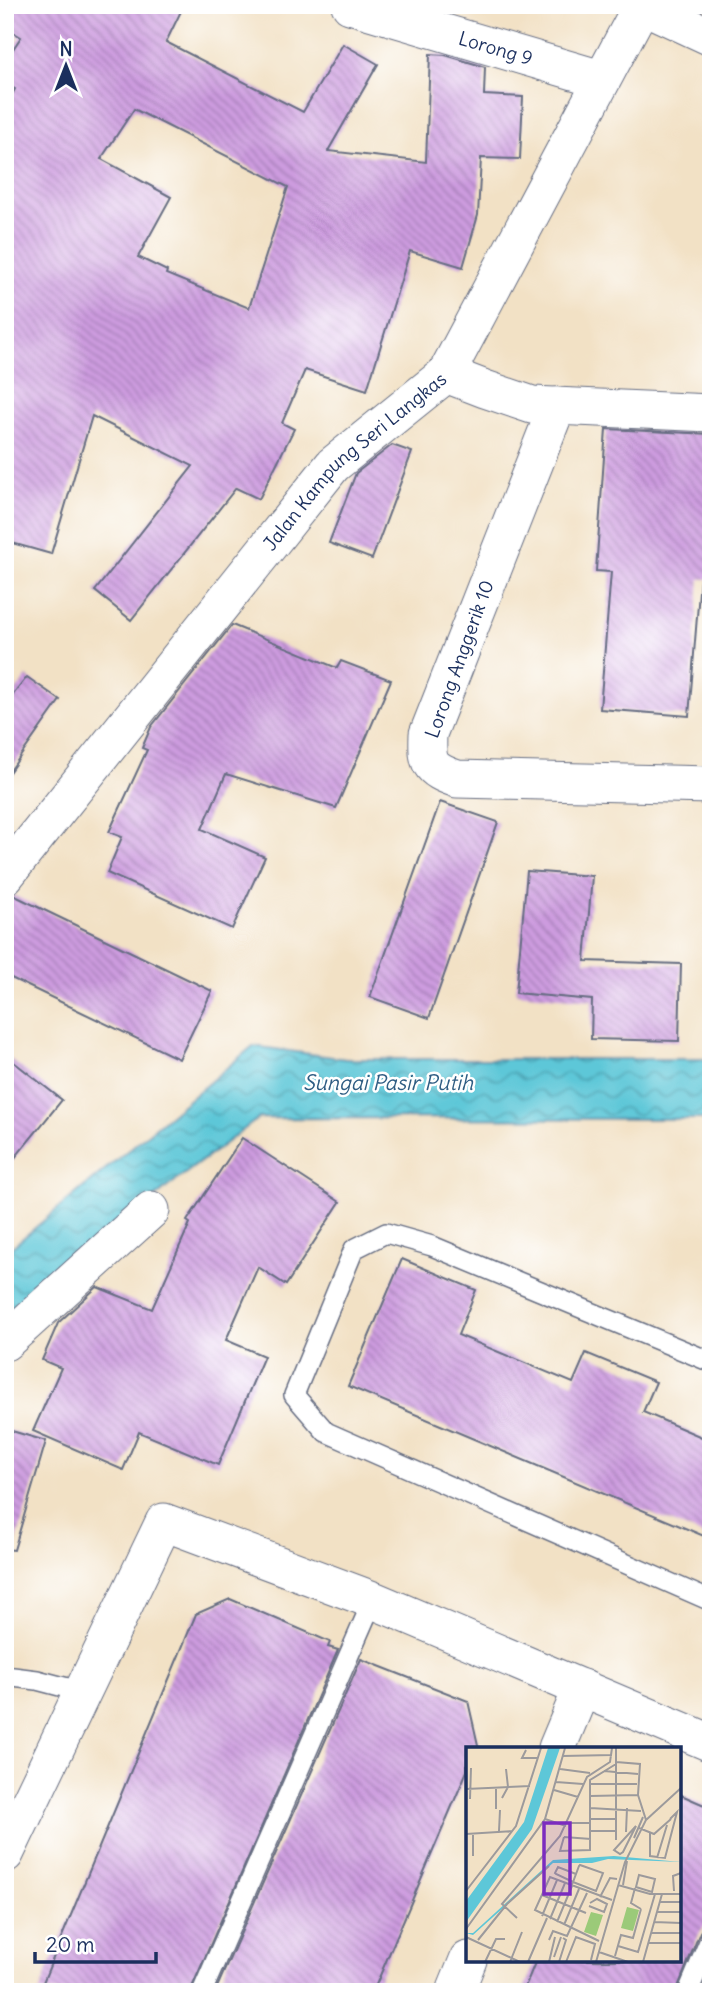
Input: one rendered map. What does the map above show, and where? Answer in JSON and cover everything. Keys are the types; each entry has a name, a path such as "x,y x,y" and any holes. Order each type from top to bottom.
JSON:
{"street":[{"name":"Lorong 9","path":"350,5 601,79"},
{"name":"Jalan Kampung Seri Langkas","path":"5,876 333,465 446,373 601,79 649,8"},
{"path":"649,8 711,37"},
{"path":"446,373 485,389 545,405 711,413"},
{"name":"Lorong Anggerik 10","path":"545,405 428,734 427,758 439,773 457,779 711,785"},
{"path":"5,1342 151,1210"},
{"path":"5,1854 164,1522 373,1600 711,1743"},
{"path":"557,1747 582,1688"},
{"path":"455,1992 467,1962"}],"lane":[{"path":"711,1362 432,1246 386,1233 354,1249 294,1395 326,1432 711,1601"},
{"path":"202,1992 373,1600"},
{"path":"5,1676 37,1680 83,1692"},
{"path":"688,1992 711,1937"}],"water":[{"name":"Sungai Pasir Putih","path":"253,1046 346,1059 711,1059 711,1119 259,1118 166,1188 5,1333 5,1253"}],"building":[{"path":"18,5 184,5 166,42 303,112 343,44 378,64 328,151 426,162 430,54 445,55 485,67 484,95 523,97 520,159 481,158 478,215 463,267 410,251 367,390 305,370 282,423 294,429 259,499 236,488 131,620 95,591 193,466 92,416 51,554 5,541 5,107 15,89 5,83 5,61 21,37 5,27","holes":["134,109 288,187 249,308 166,274 167,271 138,257 171,197 101,159"]},
{"path":"606,429 711,434 709,579 700,579 689,716 600,709 611,572 596,571"},
{"path":"392,445 412,452 372,559 329,543 356,473"},
{"path":"232,625 337,668 341,661 391,680 336,808 226,774 202,829 265,857 232,929 107,873 122,837 109,832 147,750 142,748 151,727"},
{"path":"27,677 60,700 5,778 5,705"},
{"path":"440,802 498,822 429,1018 370,997"},
{"path":"527,871 592,876 585,961 681,964 679,1041 591,1039 592,1000 516,993"},
{"path":"13,895 212,991 179,1059 5,975 5,896"},
{"path":"5,1055 62,1100 5,1170"},
{"path":"242,1138 340,1202 286,1285 258,1267 226,1340 264,1356 218,1465 139,1432 123,1470 33,1431 61,1368 42,1360 58,1323 97,1287 152,1309 190,1223 187,1221"},
{"path":"402,1259 476,1290 458,1335 573,1383 586,1353 656,1382 643,1412 711,1441 711,1539 348,1386"},
{"path":"5,1429 46,1441 14,1550 5,1549"},
{"path":"230,1599 330,1642 328,1647 338,1650 190,1992 39,1992 196,1614"},
{"path":"361,1659 468,1701 478,1745 466,1747 466,1773 373,1992 215,1992"},
{"path":"681,1795 711,1808 711,1925 700,1932 676,1992 523,1992 535,1962 681,1962"}]}
